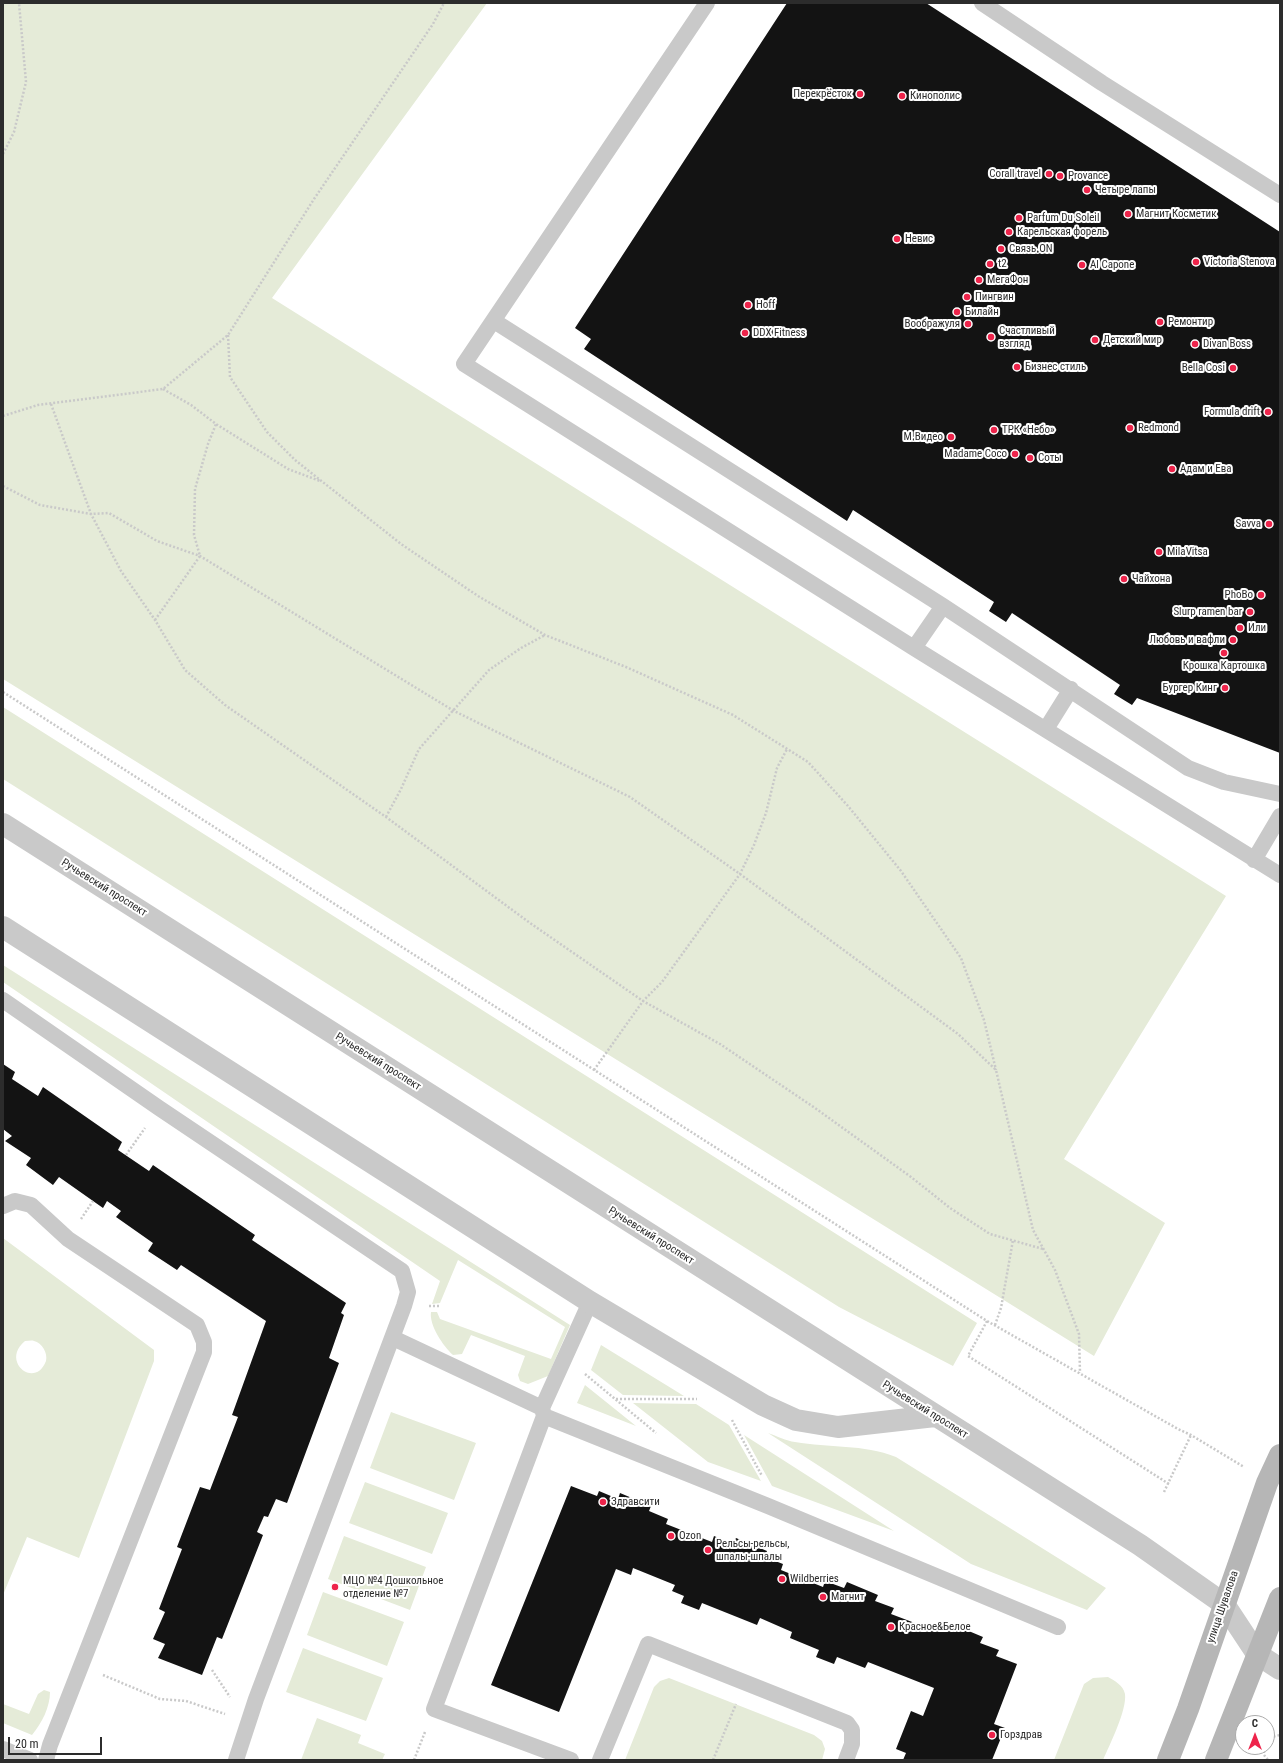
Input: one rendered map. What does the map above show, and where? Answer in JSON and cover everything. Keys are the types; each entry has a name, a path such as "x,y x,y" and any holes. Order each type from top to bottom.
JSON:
{"street":[{"name":"Ручьевский проспект","path":"3,824 1140,1545 1224,1604 1257,1654 1280,1669"},
{"path":"3,927 590,1302 763,1405 796,1420 838,1427 935,1416"},
{"name":"улица Шувалова","path":"1168,1760 1188,1709 1267,1483 1280,1455"},
{"path":"1216,1760 1280,1598"}],"lane":[{"path":"707,3 464,364 914,648 1280,875"},
{"path":"982,3 1102,83 1280,195"},
{"path":"494,321 943,606 1071,689 1188,768 1224,782 1280,794"},
{"path":"914,648 943,606"},
{"path":"1046,730 1071,689"},
{"path":"1254,860 1280,816"},
{"path":"3,1000 159,1108 402,1271 408,1292 393,1338 248,1722 236,1760"},
{"path":"3,1206 15,1201 31,1205 68,1239 197,1325 204,1342 204,1352 46,1760"},
{"path":"571,1760 434,1709 543,1412 590,1302"},
{"path":"393,1338 543,1412 1058,1627"},
{"path":"600,1760 648,1644 846,1723 852,1730 852,1744 846,1760"},
{"path":"3,1749 30,1760"}],"path":[{"path":"3,154 14,132 26,82 19,3"},
{"path":"3,416 38,405 163,389 228,335 314,199 433,24 444,3"},
{"path":"228,335 230,377 267,432 295,460 401,544 478,596 545,635 626,667 733,715 808,762 848,806 901,871 961,958 984,1020 1032,1230 1055,1270 1079,1334 1080,1373"},
{"path":"163,389 191,405 216,424 288,469 323,482"},
{"path":"51,404 91,514 121,571 155,620 185,670 225,705 386,817 530,923 643,1001 726,1048 816,1108 950,1208 990,1234 1043,1249"},
{"path":"200,556 194,535 195,488 208,444 216,424"},
{"path":"3,486 40,505 91,514 109,513 157,541 200,556 454,711 630,797 740,874 958,1034 996,1070"},
{"path":"155,620 200,556"},
{"path":"386,817 401,789 419,749 489,670 521,648 545,635"},
{"path":"3,692 987,1321 1191,1435 1246,1468"},
{"path":"594,1070 643,1001 662,982 740,874 754,846 766,813 777,768 787,749"},
{"path":"126,1155 159,1108"},
{"path":"995,1325 1001,1308 1013,1240"},
{"path":"987,1321 968,1356 1169,1484"},
{"path":"584,1374 657,1434"},
{"path":"616,1399 702,1399"},
{"path":"732,1420 772,1495 768,1506"},
{"path":"1164,1492 1191,1435"},
{"path":"212,1670 232,1699"},
{"path":"97,1673 160,1699 186,1700 248,1722"},
{"path":"713,1760 736,1704"},
{"path":"414,1760 434,1709"}],"green space":[{"path":"3,3 487,3 272,298 1226,896 1064,1159 1165,1223 1094,1356 3,679"},
{"path":"3,707 977,1323 953,1366 839,1307 3,779"},
{"path":"3,965 570,1325 548,1376 528,1384 520,1381 518,1375 525,1356 471,1335 462,1354 453,1355 434,1329 431,1312 437,1312 440,1319 551,1359 565,1327 458,1260 440,1303 432,1304 440,1281 3,982"},
{"path":"3,1238 154,1350 154,1361 79,1558 27,1537 3,1595","holes":["25,1341 37,1342 44,1349 46,1355 46,1361 41,1369 35,1373 28,1373 18,1364 16,1357 18,1349"]},
{"path":"601,1345 684,1396 623,1395 591,1370"},
{"path":"585,1385 636,1426 577,1403"},
{"path":"633,1403 696,1404 729,1425 761,1481 708,1462"},
{"path":"391,1412 476,1443 454,1500 370,1468"},
{"path":"768,1433 785,1440 808,1444 859,1448 896,1457 1106,1588 1087,1610 971,1564"},
{"path":"744,1435 894,1531 772,1486"},
{"path":"365,1482 448,1513 432,1554 349,1523"},
{"path":"344,1536 426,1567 410,1610 328,1579"},
{"path":"323,1592 404,1622 387,1666 307,1635"},
{"path":"303,1648 383,1678 366,1721 286,1692"},
{"path":"1108,1677 1122,1688 1125,1694 1125,1701 1117,1727 1103,1760 1054,1760 1084,1684 1093,1678"},
{"path":"669,1678 814,1735 822,1741 825,1749 822,1760 625,1760 654,1687 660,1681"},
{"path":"44,1690 50,1692 49,1703 42,1720 32,1735 3,1723 3,1704 29,1714 38,1694"},
{"path":"317,1718 361,1735 358,1743 385,1754 382,1760 301,1760"}],"building":[{"name":"ТРК «Небо»","path":"787,3 926,3 1280,232 1280,753 1137,698 1132,705 1114,694 1120,685 1012,613 1006,622 989,611 994,602 853,510 847,521 584,349 591,339 575,328"},
{"path":"3,1064 15,1072 12,1079 38,1096 43,1087 122,1142 118,1150 149,1171 153,1165 255,1235 252,1240 346,1303 341,1313 344,1315 329,1358 339,1363 287,1503 276,1499 268,1517 264,1516 257,1532 263,1535 222,1639 217,1637 202,1675 158,1658 165,1644 153,1639 165,1612 159,1609 182,1549 177,1547 200,1487 210,1490 238,1417 232,1415 266,1321 181,1265 177,1270 148,1251 153,1243 116,1217 121,1211 107,1201 103,1208 59,1177 53,1185 26,1165 31,1158 5,1141 12,1136 3,1129"},
{"path":"571,1486 597,1496 599,1491 618,1499 620,1493 651,1506 649,1511 668,1519 666,1524 712,1542 714,1536 733,1544 736,1538 767,1551 765,1557 783,1564 781,1570 823,1587 825,1581 844,1588 847,1582 878,1595 875,1601 894,1608 891,1614 928,1628 930,1623 949,1631 952,1624 983,1637 980,1643 999,1650 996,1656 1017,1664 994,1724 1005,1728 992,1760 903,1760 906,1753 896,1749 911,1711 923,1716 934,1688 868,1662 865,1668 837,1657 834,1664 816,1657 819,1650 790,1638 792,1632 760,1618 757,1625 702,1603 699,1610 681,1603 684,1596 672,1591 675,1585 633,1568 631,1575 616,1569 559,1712 491,1685"}],"place":[{"name":"Перекрёсток","path":"860,94"},
{"name":"Кинополис","path":"902,96"},
{"name":"Corall travel","path":"1049,174"},
{"name":"Provance","path":"1060,176"},
{"name":"Четыре лапы","path":"1087,190"},
{"name":"Магнит Косметик","path":"1128,214"},
{"name":"Parfum Du Soleil","path":"1019,218"},
{"name":"Карельская форель","path":"1009,232"},
{"name":"Невис","path":"897,239"},
{"name":"Связь.ON","path":"1001,249"},
{"name":"Victoria Stenova","path":"1196,262"},
{"name":"t2","path":"990,264"},
{"name":"Al Capone","path":"1082,265"},
{"name":"МегаФон","path":"979,280"},
{"name":"Пингвин","path":"967,297"},
{"name":"Hoff","path":"748,305"},
{"name":"Билайн","path":"957,312"},
{"name":"Ремонтир","path":"1160,322"},
{"name":"Воображуля","path":"968,324"},
{"name":"DDX Fitness","path":"745,333"},
{"name":"Счастливый взгляд","path":"991,337"},
{"name":"Детский мир","path":"1095,340"},
{"name":"Divan Boss","path":"1195,344"},
{"name":"Бизнес стиль","path":"1017,367"},
{"name":"Bella Cosi","path":"1233,368"},
{"name":"Formula drift","path":"1268,412"},
{"name":"Redmond","path":"1130,428"},
{"name":"ТРК «Небо»","path":"994,430"},
{"name":"М.Видео","path":"951,437"},
{"name":"Madame Coco","path":"1015,454"},
{"name":"Соты","path":"1030,458"},
{"name":"Адам и Ева","path":"1172,469"},
{"name":"Savva","path":"1269,524"},
{"name":"MilaVitsa","path":"1159,552"},
{"name":"Чайхона","path":"1124,579"},
{"name":"PhoBo","path":"1261,595"},
{"name":"Slurp ramen bar","path":"1250,612"},
{"name":"Или","path":"1240,628"},
{"name":"Любовь и вафли","path":"1233,640"},
{"name":"Крошка Картошка","path":"1224,653"},
{"name":"Бургер Кинг","path":"1225,688"},
{"name":"Здравсити","path":"603,1502"},
{"name":"Ozon","path":"671,1536"},
{"name":"Рельсы-рельсы, шпалы-шпалы","path":"708,1550"},
{"name":"Wildberries","path":"782,1579"},
{"name":"МЦО №4 Дошкольное отделение №7","path":"335,1587"},
{"name":"Магнит","path":"823,1597"},
{"name":"Красное&Белое","path":"891,1627"},
{"name":"Горздрав","path":"992,1735"}]}
